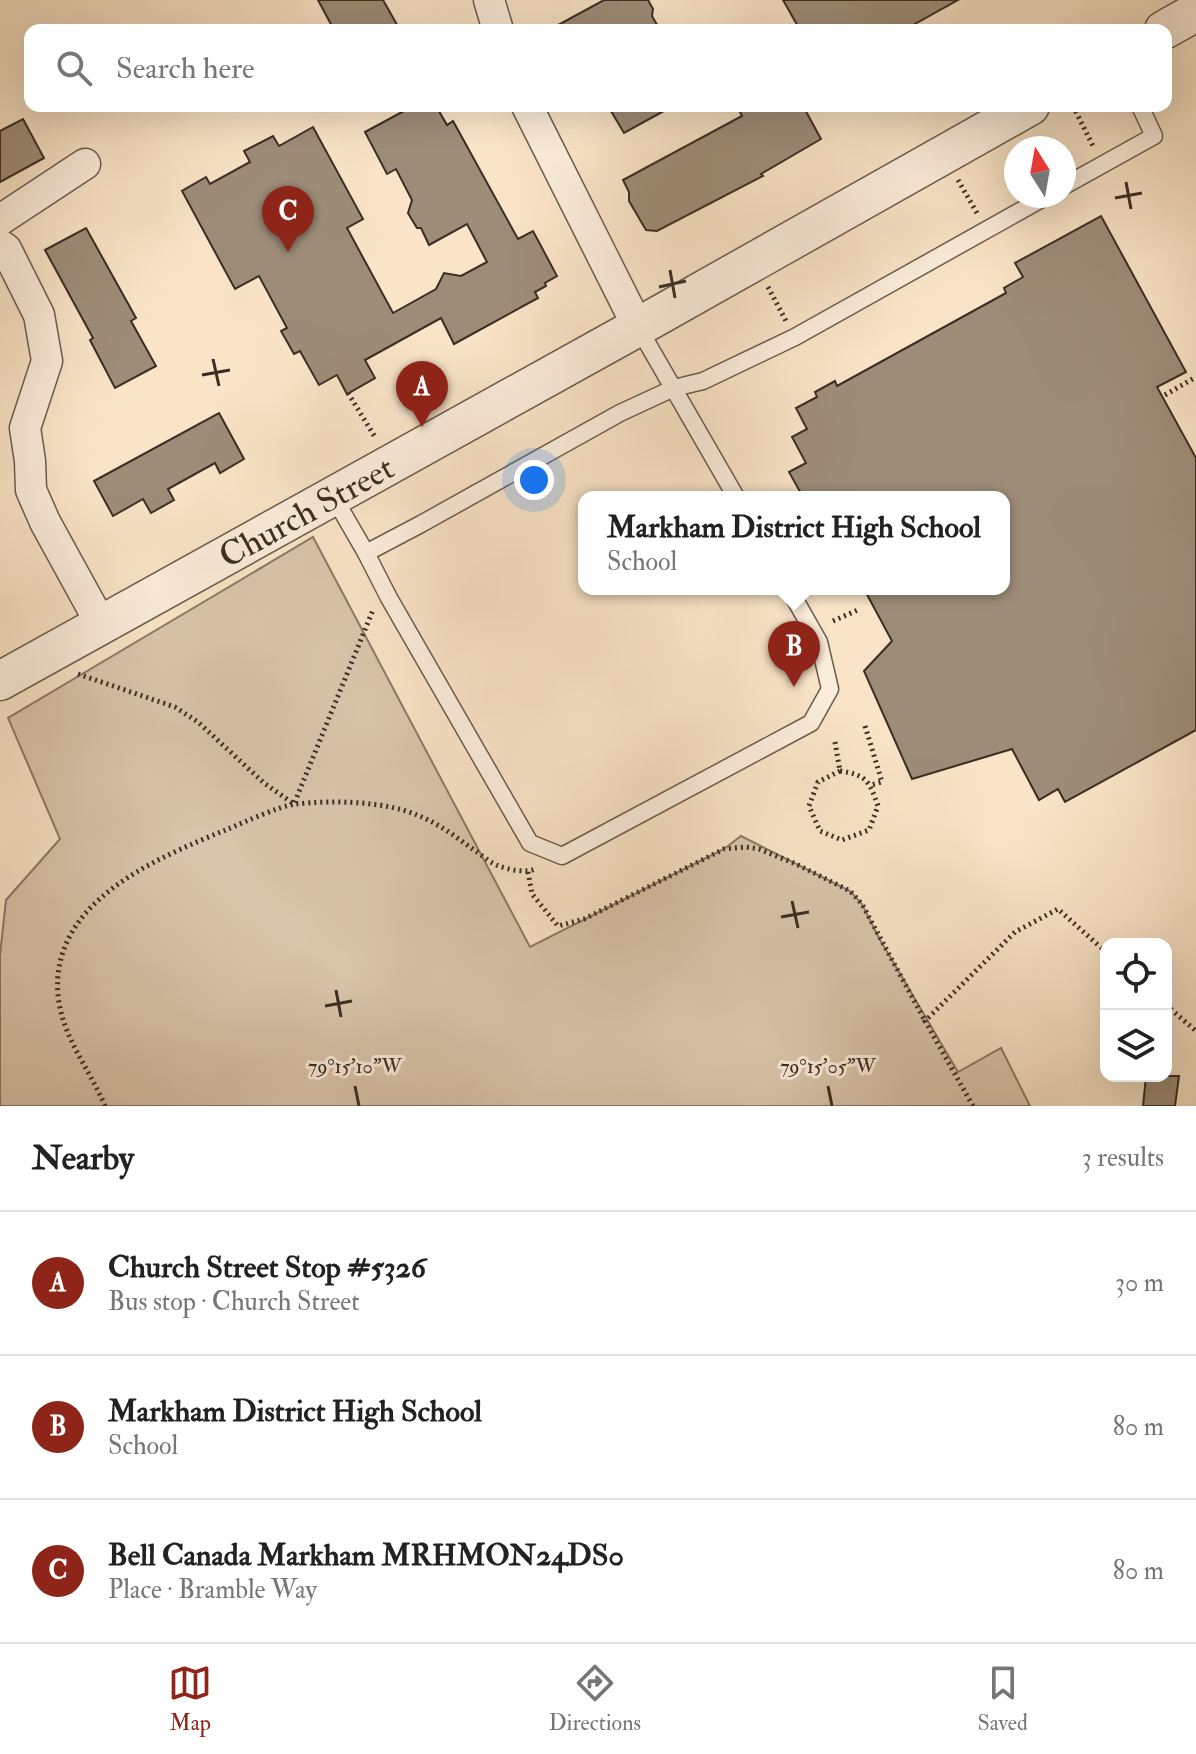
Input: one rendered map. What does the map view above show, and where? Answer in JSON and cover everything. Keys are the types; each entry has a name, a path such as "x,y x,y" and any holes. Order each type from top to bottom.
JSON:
{"street":[{"path":"489,0 496,24"},
{"path":"1172,26 1196,12"},
{"path":"530,112 638,327"},
{"name":"Church Street","path":"0,681 1019,112"},
{"path":"0,220 85,164"},
{"path":"0,245 6,249 39,315 47,361 25,428 31,490 45,522 101,624"}],"lane":[{"path":"1076,180 1154,136 1143,112"},
{"path":"366,553 620,413 674,388 703,381 795,337 1026,208"},
{"path":"638,327 733,491"},
{"path":"333,496 530,843 562,856 811,723 830,689 819,642 792,595"}],"path":[{"path":"1076,112 1103,165"},
{"path":"943,155 987,230"},
{"path":"754,262 795,337"},
{"path":"1165,395 1196,377"},
{"path":"348,393 391,464"},
{"path":"294,804 368,619 375,605 389,598"},
{"path":"833,621 860,609"},
{"path":"33,662 175,707 198,722 264,783 294,804"},
{"path":"865,726 882,782 871,785"},
{"path":"835,742 840,771"},
{"path":"840,771 857,774 871,785 878,806 869,830 842,840 820,831 809,806 818,782 840,771"},
{"path":"105,1106 62,1020 58,975 65,944 79,918 122,881 151,862 294,804 339,803 384,805 416,814 446,830 497,866 528,872 562,856"},
{"path":"528,872 532,894 558,926 584,919 724,849 759,849 850,891 862,904 973,1106"},
{"path":"925,1021 1015,932 1058,909 1100,947"},
{"path":"1172,1010 1196,1031"}],"shaded area":[{"path":"313,537 530,947 724,849 741,836 850,891 862,904 958,1072 1001,1048 1030,1106 0,1106 0,955 6,900 60,839 8,718"}],"building":[{"path":"318,0 383,0 397,24 331,24"},
{"path":"604,0 648,0 657,24 560,24"},
{"path":"783,0 958,0 915,24 797,24"},
{"path":"402,112 439,112 447,125 453,121 518,239 533,231 557,276 535,292 538,298 454,344 441,318 365,360 375,378 347,394 337,375 319,385 300,351 294,354 281,331 287,328 259,276 235,289 182,191 206,177 210,184 250,162 244,151 273,136 279,146 313,127 363,219 347,228 393,313 436,289 444,273 461,276 487,262 467,224 429,245 421,228 417,228 408,213 412,200 396,169 387,174 365,132"},
{"path":"612,112 662,112 624,133"},
{"path":"740,112 806,112 821,139 761,174 763,176 657,231 646,230 629,201 629,192 623,180 742,116"},
{"path":"23,119 44,158 0,182 0,131"},
{"path":"1101,216 1186,372 1157,387 1196,458 1196,730 1065,802 1058,789 1039,800 1012,749 912,779 864,671 892,641 867,595 1010,595 1010,491 800,491 789,472 806,463 792,437 807,429 796,408 817,397 815,392 835,381 837,386 1006,293 1004,288 1023,277 1015,263"},
{"path":"86,228 136,318 131,321 156,366 115,388 90,340 93,338 45,250"},
{"path":"219,413 244,459 220,473 215,463 168,489 174,500 151,513 143,499 113,516 94,481"},
{"path":"1172,1076 1179,1076 1175,1106 1143,1106 1145,1082 1172,1082"}],"place":[{"name":"Bell Canada Markham MRHMON24DS0","path":"288,252"},
{"name":"Church Street Stop #5326","path":"422,427"},
{"name":"Markham District High School","path":"794,687"}]}
